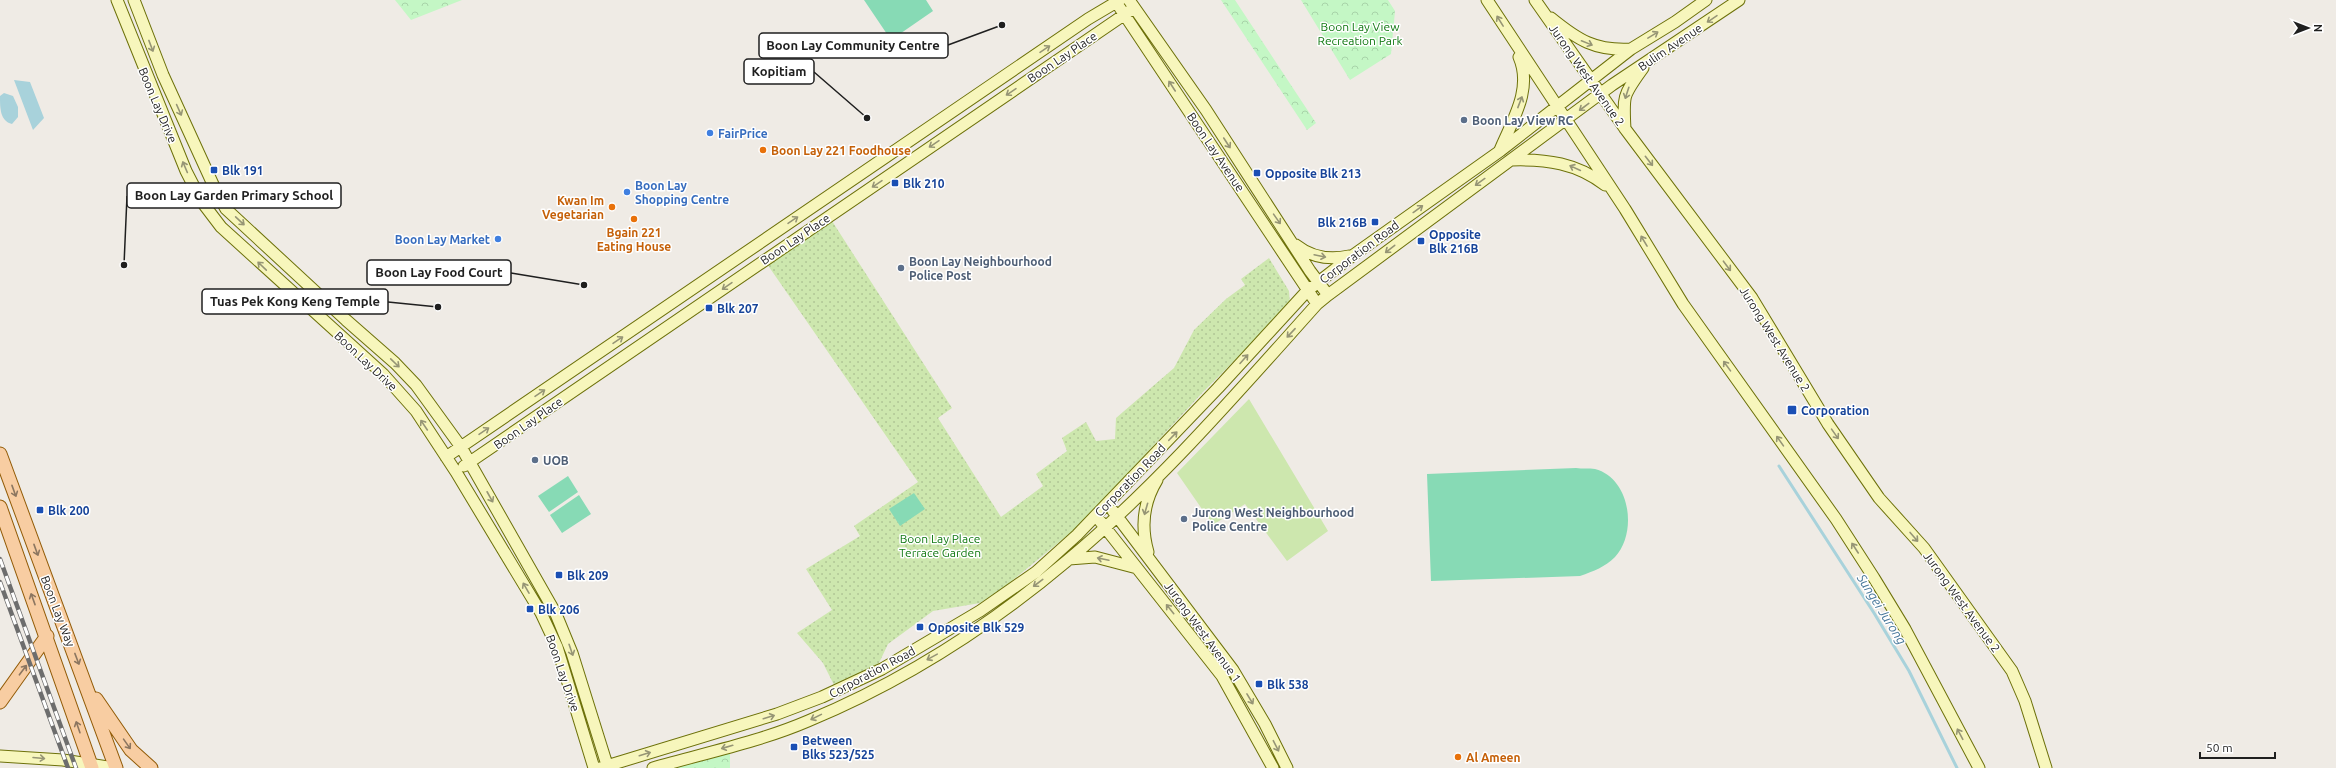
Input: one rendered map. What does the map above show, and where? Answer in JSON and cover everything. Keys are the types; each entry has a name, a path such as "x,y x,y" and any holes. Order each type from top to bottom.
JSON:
{"main road":[{"name":"Boon Lay Way","path":"0,454 89,690 115,768"},
{"name":"Boon Lay Way","path":"0,507 47,636 91,766"},
{"path":"0,702 47,636"},
{"path":"89,690 109,715 131,750 151,768"}],"street":[{"name":"Boon Lay Drive","path":"118,0 183,164 202,202 221,227 383,374 416,411 456,472 508,556 541,614 557,647 594,768"},
{"name":"Boon Lay Drive","path":"134,0 163,75 216,192 226,209 346,320 395,363 416,385 461,447 566,636 605,767"},
{"path":"1487,0 1608,187 1625,209 1683,304 1836,519 1874,578 1905,629 1979,768"},
{"name":"Jurong West Avenue 2","path":"1535,0 1626,130 1752,298 1828,424 1879,498 1924,548 2012,671 2025,701 2046,768"},
{"name":"Bulim Avenue","path":"1591,80 1631,49 1675,22 1706,0"},
{"name":"Bulim Avenue","path":"1602,94 1739,0"},
{"name":"Boon Lay Avenue","path":"1117,1 1124,14 1317,304"},
{"name":"Boon Lay Place","path":"446,457 1117,1"},
{"name":"Boon Lay Avenue","path":"1131,4 1206,110 1292,241 1317,282 1328,295"},
{"name":"Boon Lay Place","path":"456,472 1124,14 1131,4"},
{"path":"1544,13 1582,41 1604,49 1631,49"},
{"path":"126,23 140,17"},
{"path":"1500,151 1523,93 1521,62 1512,40"},
{"path":"1626,130 1625,96 1627,88 1647,63"},
{"name":"Corporation Road","path":"605,767 777,714 822,698 882,669 980,611 1030,576 1067,545 1107,505 1317,282 1500,151 1544,114 1557,107 1591,80"},
{"name":"Corporation Road","path":"653,768 807,722 867,693 938,654 974,630 1069,559 1117,516 1162,473 1317,304 1415,229 1602,94"},
{"path":"1512,160 1560,162 1573,167 1608,187"},
{"path":"1292,241 1306,253 1336,259 1352,256"},
{"path":"737,258 744,265 745,273"},
{"path":"291,292 291,284 300,278"},
{"path":"338,334 346,330 346,320"},
{"path":"511,413 512,419 522,426"},
{"path":"1149,558 1144,536 1144,514 1153,487 1162,473"},
{"name":"Jurong West Avenue 1","path":"1107,505 1117,516 1233,670 1265,724 1287,768"},
{"name":"Jurong West Avenue 1","path":"1096,516 1222,676 1273,768"},
{"path":"1069,559 1095,557 1137,568"},
{"path":"0,756 115,768"}],"green space":[{"path":"395,0 462,0 411,20"},
{"path":"864,0 926,0 933,11 891,40"},
{"path":"1221,0 1235,0 1316,123 1307,130"},
{"name":"Boon Lay View Recreation Park","path":"1301,0 1388,0 1395,11 1391,54 1350,80"},
{"name":"Boon Lay Place Terrace Garden","path":"832,221 952,408 938,418 1001,517 1043,486 1036,474 1067,451 1062,438 1086,422 1096,441 1115,439 1116,418 1174,368 1194,330 1226,299 1245,285 1241,279 1269,258 1289,291 1290,305 1203,392 1080,525 1008,584 980,603 933,611 888,644 879,663 835,687 823,663 797,633 832,610 806,569 860,536 854,526 918,482 767,264"},
{"path":"1249,399 1328,531 1287,561 1245,504 1213,525 1177,473"},
{"path":"1576,468 1595,469 1607,474 1616,483 1623,494 1627,507 1628,521 1622,546 1615,557 1599,568 1580,576 1431,581 1427,474"},
{"path":"568,476 578,492 549,512 538,496"},
{"path":"914,493 925,509 900,526 889,509"},
{"path":"579,495 591,514 562,533 550,515"},
{"path":"730,747 730,768 656,768"}],"water":[{"path":"14,80 30,82 44,118 33,130"},
{"path":"4,93 13,96 18,107 18,117 12,124 3,117 0,105 0,96"}],"waterway":[{"name":"Sungei Jurong","path":"1779,466 1874,613 1909,671 1957,768"}],"railway":[{"path":"0,559 76,768"},
{"path":"0,582 68,768"}],"place":[{"name":"Boon Lay Community Centre","path":"1002,25"},
{"name":"Kopitiam","path":"867,118"},
{"name":"Boon Lay View RC","path":"1464,120"},
{"name":"FairPrice","path":"710,133"},
{"name":"Boon Lay 221 Foodhouse","path":"763,150"},
{"name":"Blk 191","path":"214,170"},
{"name":"Opposite Blk 213","path":"1257,173"},
{"name":"Blk 210","path":"895,183"},
{"name":"Boon Lay Shopping Centre","path":"627,192"},
{"name":"Kwan Im Vegetarian","path":"612,207"},
{"name":"Bgain 221 Eating House","path":"634,219"},
{"name":"Blk 216B","path":"1375,222"},
{"name":"Boon Lay Market","path":"498,239"},
{"name":"Opposite Blk 216B","path":"1421,241"},
{"name":"Boon Lay Garden Primary School","path":"124,265"},
{"name":"Boon Lay Neighbourhood Police Post","path":"901,268"},
{"name":"Boon Lay Food Court","path":"584,285"},
{"name":"Tuas Pek Kong Keng Temple","path":"438,307"},
{"name":"Blk 207","path":"709,308"},
{"name":"Corporation","path":"1792,410"},
{"name":"UOB","path":"535,460"},
{"name":"Blk 200","path":"40,510"},
{"name":"Jurong West Neighbourhood Police Centre","path":"1184,519"},
{"name":"Blk 209","path":"559,575"},
{"name":"Blk 206","path":"530,609"},
{"name":"Opposite Blk 529","path":"920,627"},
{"name":"Blk 538","path":"1259,684"},
{"name":"Between Blks 523/525","path":"794,747"},
{"name":"Al Ameen","path":"1458,757"}]}
